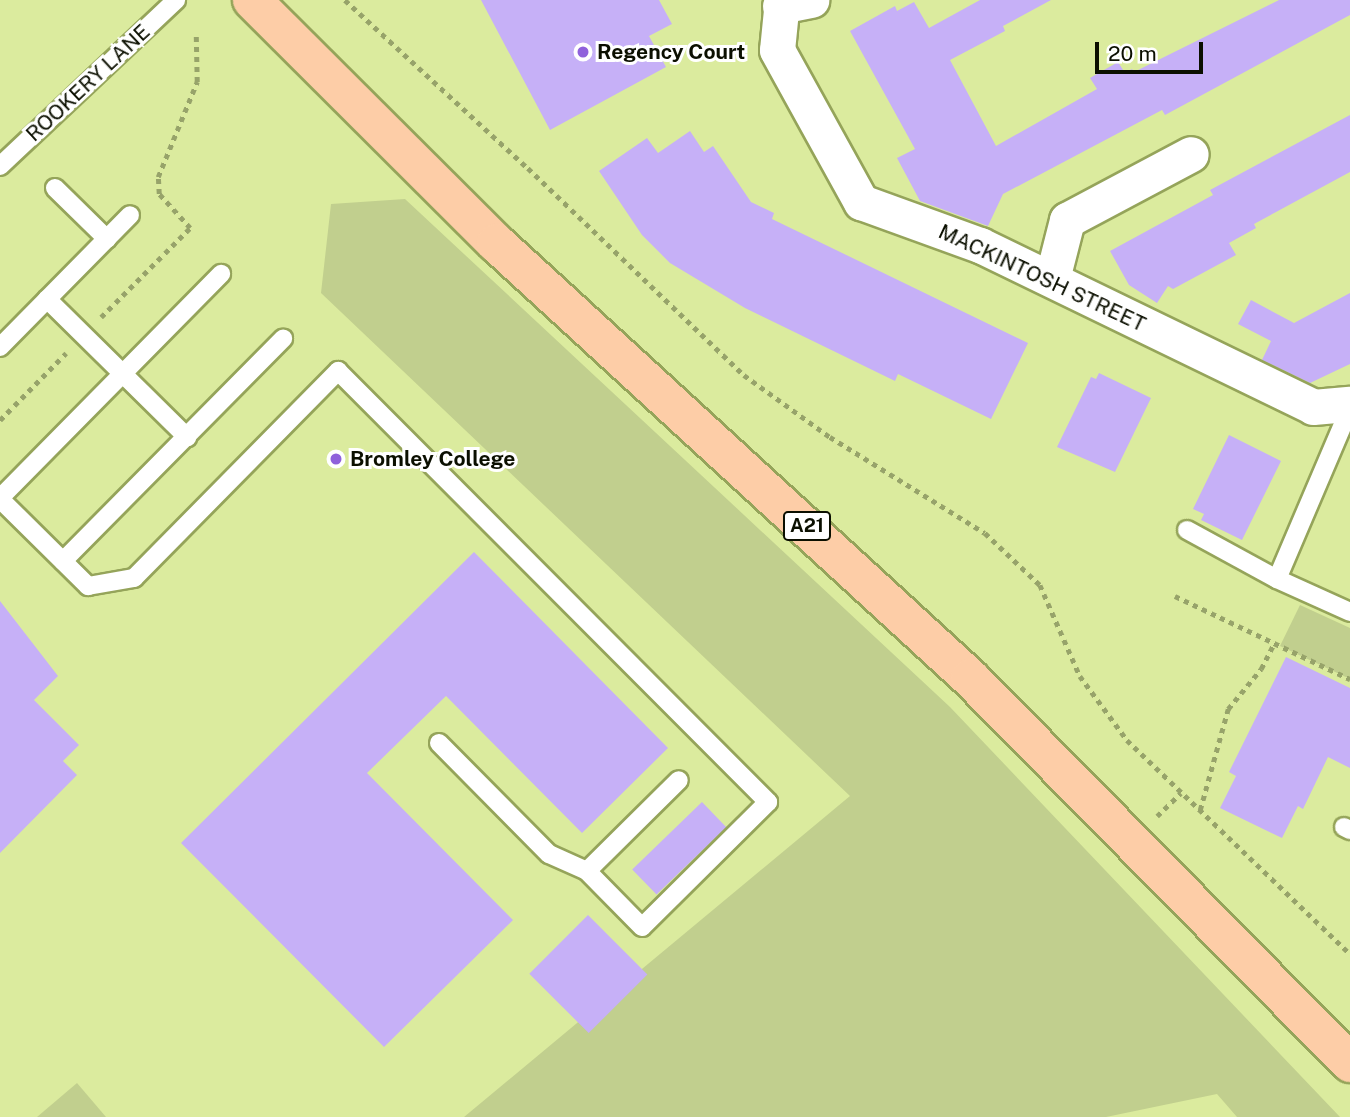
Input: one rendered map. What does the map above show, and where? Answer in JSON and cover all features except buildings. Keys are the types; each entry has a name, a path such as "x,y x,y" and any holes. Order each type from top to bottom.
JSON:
{"main road":[{"name":"A21","path":"252,0 496,243 980,687 1350,1063"}],"street":[{"name":"MACKINTOSH STREET","path":"791,2 777,50 860,202 980,245 1313,407 1350,406"},
{"path":"1052,279 1067,220 1191,154"}],"lane":[{"name":"ROOKERY LANE","path":"0,166 176,0"},
{"path":"55,188 107,239"},
{"path":"0,347 130,215"},
{"path":"220,274 0,498 88,586 134,578 338,370 768,802 642,927 587,871 550,854 439,743"},
{"path":"47,299 187,437"},
{"path":"63,561 282,339"},
{"path":"1277,579 1350,406"},
{"path":"1186,530 1277,579 1350,612"},
{"path":"587,871 679,780"}],"path":[{"path":"345,0 528,167 744,375 830,437 922,490 994,541 1040,585 1080,677 1127,740 1350,954"},
{"path":"1175,596 1350,679"},
{"path":"1200,810 1228,709 1261,669 1275,642"}],"green space":[{"path":"405,199 950,707 1340,1117 1237,1117 1217,1094 1106,1117 464,1117 850,796 321,293 331,204"},
{"path":"1300,605 1350,628 1350,679 1280,646"},
{"path":"77,1083 106,1117 37,1117"}],"place":[{"name":"Regency Court","path":"583,52"},
{"name":"Bromley College","path":"336,459"}]}
